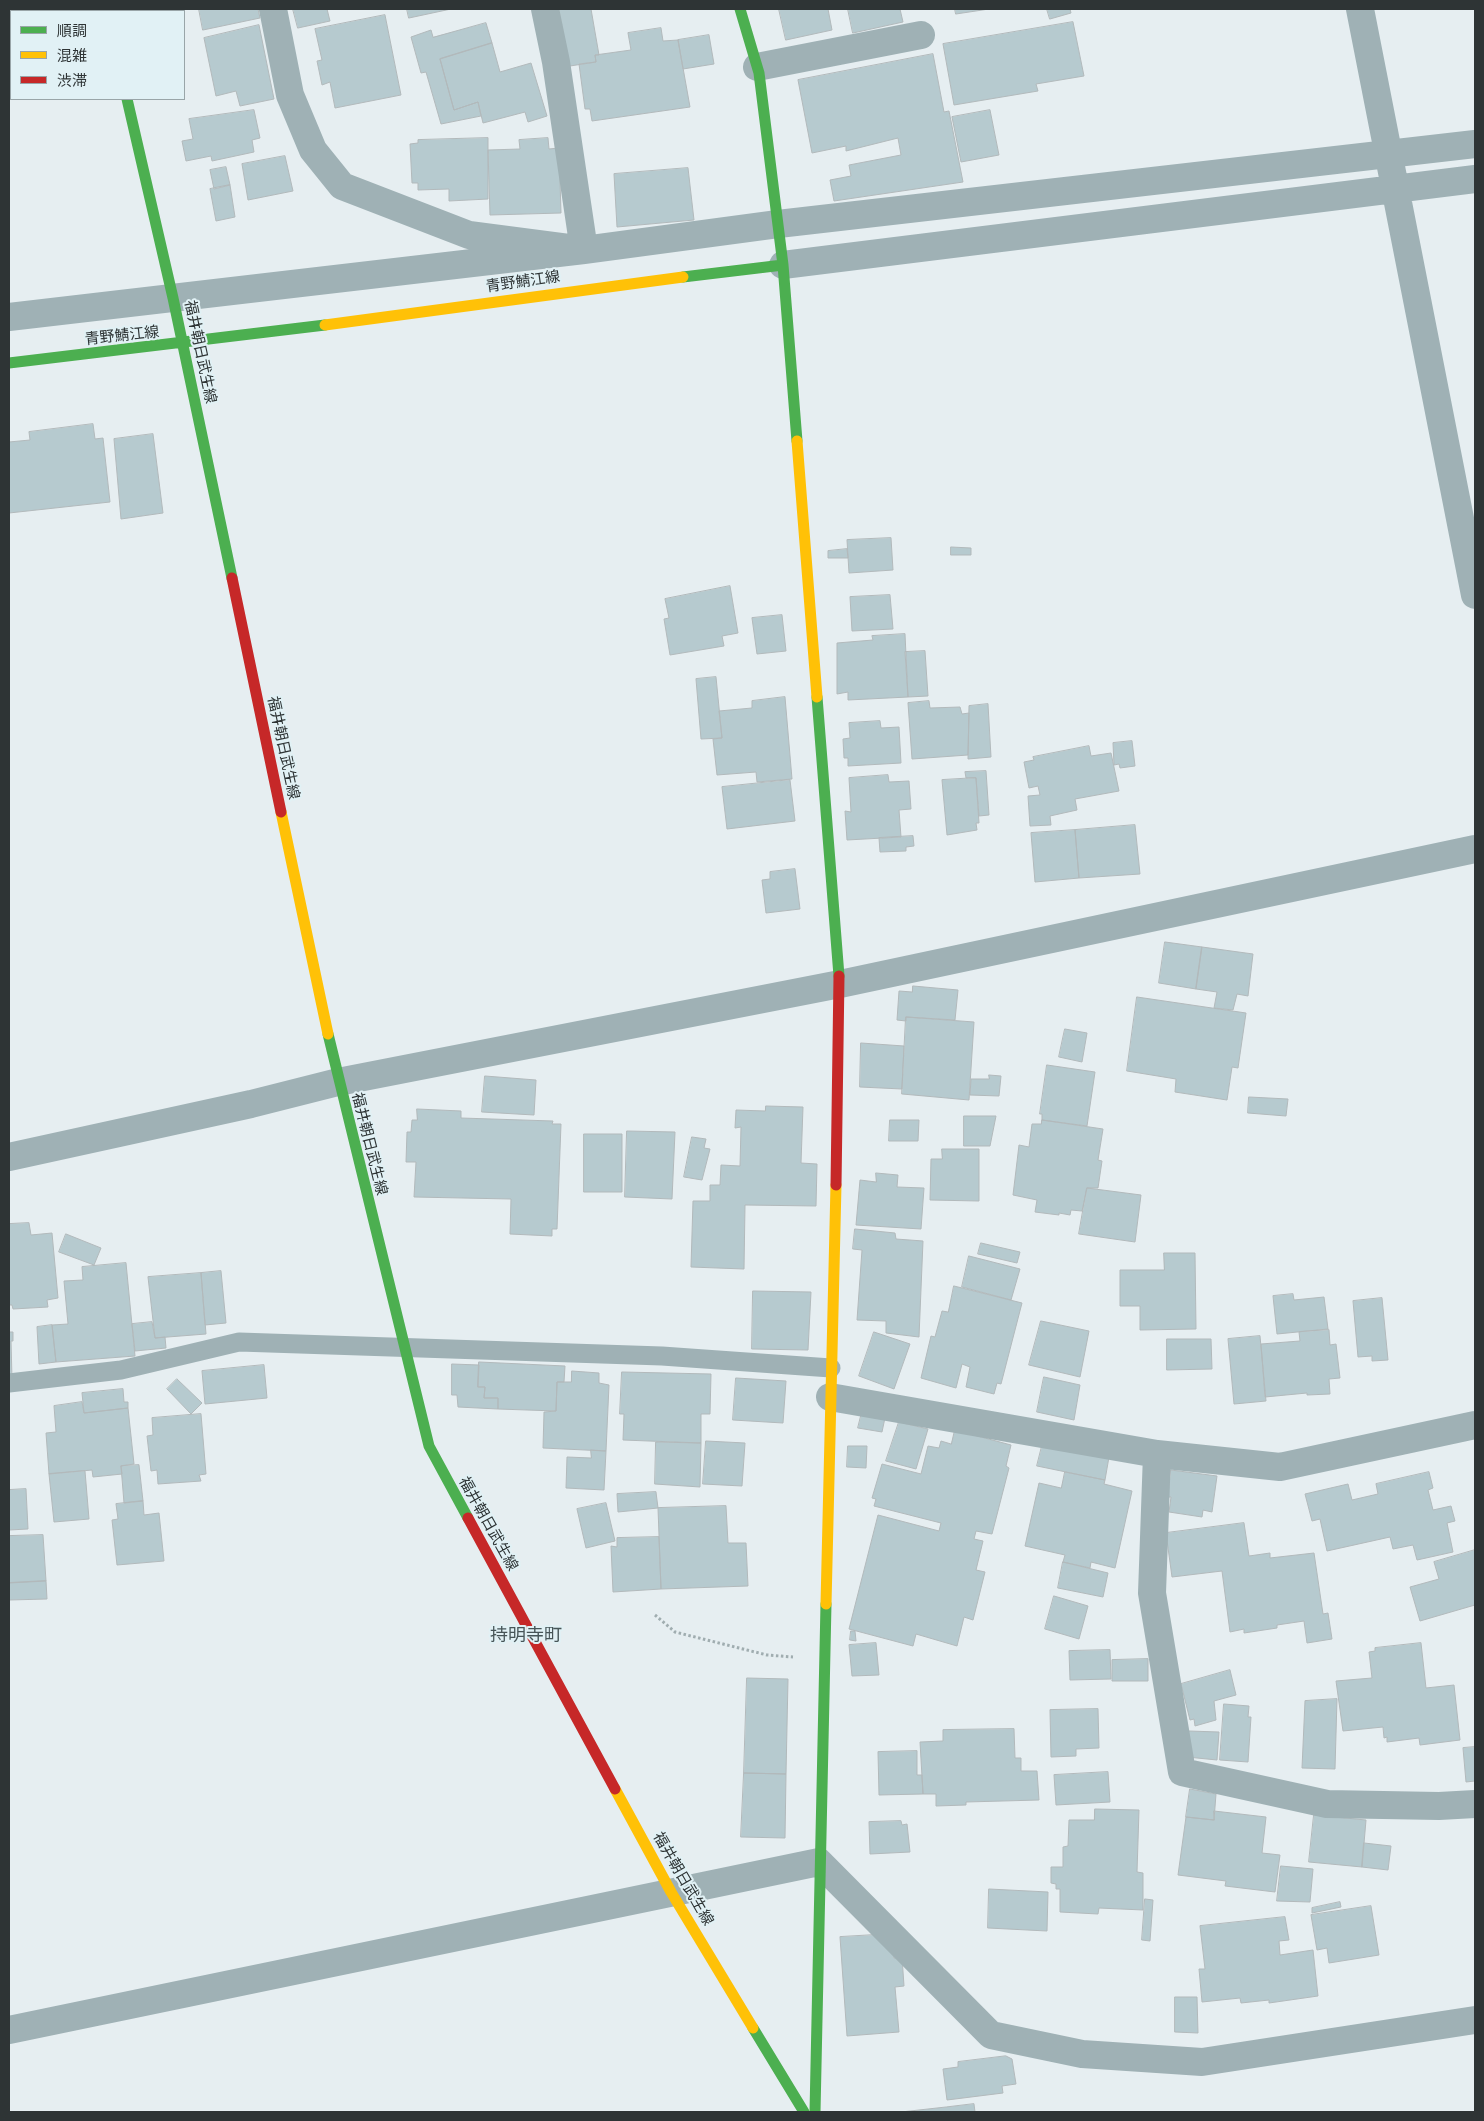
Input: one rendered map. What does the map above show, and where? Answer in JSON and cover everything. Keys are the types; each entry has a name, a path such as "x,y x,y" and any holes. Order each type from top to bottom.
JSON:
{"main road":[{"path":"740,9 757,67 783,265 840,984 819,1862 815,2112"},
{"name":"福井朝日武生線","path":"127,100 173,298 338,1082 429,1446 671,1892 804,2112"},
{"name":"青野鯖江線","path":"9,363 183,345 582,289 783,265"}],"street":[{"path":"273,9 290,95 314,150 342,186 469,235 584,250"},
{"path":"545,9 556,62 584,250"},
{"path":"1360,9 1475,594"},
{"path":"757,67 921,35"},
{"path":"9,317 584,250 778,224 1475,144"},
{"path":"783,265 1394,187 1475,179"},
{"path":"9,1157 251,1104 338,1082 840,984 1475,848"},
{"path":"830,1397 1157,1454 1280,1467 1475,1425"},
{"path":"1157,1454 1152,1593 1182,1772 1327,1804 1439,1806 1475,1804"},
{"path":"9,2030 819,1862 991,2035 1082,2054 1202,2062 1475,2020"}],"lane":[{"path":"9,1383 121,1370 239,1342 662,1356 831,1368"}],"path":[{"path":"656,1614 676,1632 767,1655 824,1660"}],"building":[{"path":"199,9 258,9 260,18 203,30"},
{"path":"293,9 327,9 330,21 298,28"},
{"path":"407,9 451,9 409,18"},
{"path":"559,9 591,9 599,55 595,55 596,62 570,66"},
{"path":"779,9 828,9 832,30 786,40"},
{"path":"848,9 900,9 903,22 853,33"},
{"path":"955,9 989,9 956,14"},
{"path":"1047,9 1070,9 1071,13 1050,19"},
{"path":"385,15 401,95 335,108 330,82 322,85 317,61 322,60 315,29"},
{"path":"1073,22 1084,76 1036,84 1038,91 954,105 943,44"},
{"path":"486,23 492,43 440,59 454,110 478,102 481,116 441,124 426,72 421,73 411,37 431,30 433,37"},
{"path":"259,25 274,99 240,106 236,91 216,96 204,38"},
{"path":"661,28 663,41 678,40 690,107 592,121 590,109 585,109 579,64 596,62 595,55 631,50 628,33"},
{"path":"709,35 714,64 683,69 678,40"},
{"path":"492,43 500,72 531,63 547,116 528,122 525,112 483,123 478,102 454,110 440,59"},
{"path":"933,54 944,112 949,111 963,182 834,201 830,180 851,176 849,165 901,155 898,138 846,151 846,146 812,153 798,80"},
{"path":"254,110 260,138 252,140 254,152 212,161 211,156 186,161 182,141 193,139 189,119"},
{"path":"990,110 999,155 961,162 952,117"},
{"path":"488,138 488,199 449,201 449,189 418,190 418,183 412,183 410,144 418,143 418,140"},
{"path":"548,138 549,149 559,148 561,213 490,215 488,150 520,149 519,140"},
{"path":"285,156 293,191 248,200 242,164"},
{"path":"226,167 230,185 214,189 210,170"},
{"path":"688,168 694,220 617,227 614,174"},
{"path":"230,185 235,217 216,221 210,189"},
{"path":"93,424 95,439 103,438 110,502 9,513 9,442 30,440 29,432"},
{"path":"153,434 163,513 121,519 114,439"},
{"path":"891,538 893,570 849,573 847,540"},
{"path":"951,547 971,548 971,555 951,555"},
{"path":"847,549 848,558 828,558 828,551"},
{"path":"730,586 738,633 722,636 724,646 670,655 664,619 669,618 665,599"},
{"path":"890,595 893,629 852,631 850,597"},
{"path":"782,615 786,651 757,654 752,618"},
{"path":"905,634 908,697 848,700 848,692 837,694 837,643 873,640 872,636"},
{"path":"925,651 928,696 908,697 905,652"},
{"path":"716,677 722,738 701,739 696,679"},
{"path":"785,697 792,779 757,782 756,772 717,775 713,739 722,738 719,711 752,708 752,701"},
{"path":"929,701 930,708 960,707 962,714 969,713 968,755 912,759 908,703"},
{"path":"988,704 991,757 968,759 969,706"},
{"path":"880,721 881,728 899,727 901,763 848,766 848,758 844,758 843,739 850,738 849,723"},
{"path":"1132,741 1135,766 1120,768 1119,764 1114,765 1113,743"},
{"path":"1089,746 1091,756 1111,753 1119,791 1075,799 1077,810 1050,816 1051,825 1030,826 1028,796 1040,795 1038,786 1029,788 1024,762 1034,760 1033,757"},
{"path":"986,771 989,815 979,816 976,778 966,778 965,772"},
{"path":"888,775 889,782 909,781 911,809 899,810 901,837 847,840 845,811 851,812 849,778"},
{"path":"976,778 979,823 976,823 977,830 947,835 942,780"},
{"path":"790,780 795,821 727,829 722,787"},
{"path":"1135,825 1140,874 1079,878 1075,830"},
{"path":"1075,830 1079,878 1035,882 1031,833"},
{"path":"913,836 914,846 906,847 906,851 880,852 879,838"},
{"path":"795,869 800,909 766,913 762,880 770,879 770,872"},
{"path":"1165,942 1202,947 1196,989 1159,983"},
{"path":"1202,947 1253,954 1248,996 1237,994 1233,1010 1214,1008 1217,992 1196,989"},
{"path":"913,986 958,990 955,1020 906,1017 906,1021 897,1020 899,991 912,992"},
{"path":"1137,997 1246,1013 1238,1068 1232,1067 1227,1100 1175,1092 1176,1079 1127,1071"},
{"path":"906,1017 974,1022 969,1100 902,1094"},
{"path":"1065,1029 1087,1033 1082,1062 1059,1057"},
{"path":"861,1043 904,1046 902,1089 860,1087"},
{"path":"1047,1065 1095,1072 1087,1126 1042,1120 1042,1114 1040,1114"},
{"path":"989,1075 1001,1076 999,1096 970,1095 971,1079 989,1079"},
{"path":"485,1076 536,1080 534,1115 482,1112"},
{"path":"1249,1097 1288,1099 1286,1116 1248,1113"},
{"path":"766,1106 803,1107 801,1163 817,1164 816,1206 745,1205 744,1269 691,1267 693,1201 710,1201 710,1185 720,1185 721,1165 740,1166 741,1127 735,1128 736,1110 765,1111"},
{"path":"417,1109 461,1111 461,1118 553,1121 552,1124 561,1124 557,1229 552,1229 552,1236 510,1234 511,1199 414,1197 416,1162 406,1162 407,1132 411,1132 412,1120 417,1120"},
{"path":"964,1116 996,1116 990,1146 964,1146"},
{"path":"890,1120 919,1120 918,1141 889,1141"},
{"path":"1042,1120 1103,1129 1098,1160 1102,1161 1098,1188 1087,1188 1082,1211 1071,1210 1070,1215 1035,1212 1037,1200 1013,1195 1019,1145 1029,1147 1032,1124 1041,1124"},
{"path":"627,1131 675,1132 672,1199 625,1197"},
{"path":"584,1134 622,1134 622,1192 584,1192"},
{"path":"692,1137 706,1139 704,1148 710,1149 702,1180 684,1177"},
{"path":"942,1149 979,1149 979,1201 930,1200 931,1159 942,1159"},
{"path":"876,1173 898,1175 897,1187 924,1188 921,1229 856,1225 860,1180 876,1182"},
{"path":"1087,1188 1141,1195 1135,1242 1079,1234"},
{"path":"29,1223 31,1235 52,1233 58,1298 47,1300 48,1307 13,1309 12,1305 9,1305 9,1224"},
{"path":"855,1229 895,1233 896,1239 923,1241 919,1337 886,1333 886,1321 857,1320 862,1250 853,1249"},
{"path":"66,1234 101,1248 94,1265 59,1252"},
{"path":"981,1243 1020,1252 1017,1263 978,1254"},
{"path":"1164,1253 1195,1253 1196,1329 1140,1330 1140,1306 1120,1306 1120,1270 1164,1270"},
{"path":"969,1256 1020,1269 1011,1300 962,1287"},
{"path":"126,1263 135,1356 56,1362 52,1325 68,1324 64,1281 83,1280 82,1267"},
{"path":"221,1271 226,1323 205,1325 201,1273"},
{"path":"201,1273 206,1334 155,1338 148,1277"},
{"path":"954,1286 1022,1303 1001,1384 997,1383 994,1394 966,1387 970,1367 962,1364 956,1388 921,1378 931,1336 935,1337 942,1311 948,1312"},
{"path":"753,1291 811,1292 808,1350 752,1349"},
{"path":"1293,1294 1294,1300 1324,1297 1328,1329 1277,1334 1273,1296"},
{"path":"1382,1298 1388,1360 1372,1361 1372,1356 1358,1357 1353,1301"},
{"path":"1041,1321 1089,1331 1080,1377 1029,1365"},
{"path":"152,1322 155,1338 165,1337 166,1348 135,1351 132,1324"},
{"path":"52,1325 56,1362 39,1364 37,1327"},
{"path":"1329,1330 1330,1345 1336,1344 1340,1378 1329,1379 1330,1394 1307,1395 1307,1393 1265,1397 1261,1344 1300,1341 1299,1332"},
{"path":"9,1332 13,1332 13,1341 11,1341 12,1379 9,1379"},
{"path":"874,1332 910,1344 894,1389 859,1376"},
{"path":"1260,1336 1266,1401 1234,1404 1228,1339"},
{"path":"1167,1339 1211,1339 1212,1369 1167,1370"},
{"path":"479,1362 565,1366 564,1382 557,1382 556,1411 498,1409 498,1398 484,1398 485,1387 478,1387"},
{"path":"452,1364 479,1365 478,1387 485,1387 484,1398 498,1398 498,1409 458,1407 457,1395 452,1395"},
{"path":"264,1365 267,1398 205,1404 202,1371"},
{"path":"572,1371 599,1373 599,1383 609,1385 606,1451 543,1448 544,1412 556,1411 557,1382 571,1382"},
{"path":"622,1372 711,1374 710,1414 701,1414 701,1443 623,1440 624,1414 620,1414"},
{"path":"1044,1377 1080,1385 1074,1420 1037,1412"},
{"path":"736,1378 786,1381 783,1423 733,1420"},
{"path":"177,1379 202,1403 191,1414 167,1389"},
{"path":"123,1389 124,1402 128,1402 128,1408 84,1413 82,1393"},
{"path":"82,1402 84,1413 128,1408 134,1464 121,1466 122,1474 93,1477 92,1470 49,1474 46,1433 56,1432 54,1406"},
{"path":"863,1408 886,1413 882,1432 858,1428"},
{"path":"201,1414 206,1474 199,1475 201,1481 158,1484 157,1470 151,1471 147,1436 153,1435 152,1418"},
{"path":"899,1422 928,1429 916,1469 886,1461"},
{"path":"955,1430 1011,1445 1006,1466 1009,1468 992,1534 976,1531 974,1539 983,1541 976,1570 985,1572 973,1620 964,1617 957,1646 916,1634 913,1646 849,1629 878,1515 939,1531 941,1523 874,1506 876,1499 872,1498 882,1464 921,1474 928,1446 939,1448 941,1441 951,1444"},
{"path":"706,1441 745,1443 742,1486 703,1484"},
{"path":"656,1442 701,1443 700,1487 655,1484"},
{"path":"1043,1442 1109,1457 1105,1480 1037,1466"},
{"path":"848,1446 867,1446 866,1468 847,1467"},
{"path":"591,1450 606,1451 604,1490 566,1488 567,1457 591,1458"},
{"path":"139,1465 143,1501 124,1503 121,1466"},
{"path":"1171,1470 1217,1476 1212,1512 1203,1510 1202,1517 1169,1512 1171,1497 1168,1497"},
{"path":"85,1471 89,1519 54,1522 49,1474"},
{"path":"1065,1472 1105,1480 1104,1484 1132,1491 1115,1568 1091,1562 1090,1568 1063,1562 1065,1555 1025,1546 1039,1483 1061,1488"},
{"path":"1429,1472 1433,1488 1428,1490 1433,1510 1451,1506 1455,1521 1447,1523 1453,1552 1417,1560 1413,1545 1393,1549 1390,1537 1327,1551 1320,1519 1312,1521 1305,1494 1348,1484 1352,1500 1378,1494 1376,1484"},
{"path":"26,1489 28,1529 9,1530 9,1490"},
{"path":"656,1492 658,1508 618,1512 617,1494"},
{"path":"143,1501 144,1515 159,1513 164,1561 117,1565 112,1520 118,1519 116,1504"},
{"path":"606,1503 615,1541 586,1548 577,1509"},
{"path":"726,1506 728,1543 746,1543 748,1586 661,1589 658,1508"},
{"path":"1244,1523 1249,1556 1270,1553 1270,1558 1314,1553 1323,1614 1328,1613 1332,1639 1307,1643 1304,1621 1277,1625 1277,1628 1244,1633 1244,1629 1230,1632 1222,1571 1172,1577 1166,1533"},
{"path":"43,1535 46,1581 9,1583 9,1536"},
{"path":"659,1537 661,1589 613,1592 611,1546 617,1547 617,1538"},
{"path":"1475,1550 1475,1605 1420,1621 1410,1587 1439,1579 1434,1562"},
{"path":"1063,1562 1108,1573 1103,1597 1058,1588"},
{"path":"46,1581 47,1599 9,1600 9,1583"},
{"path":"1054,1596 1088,1606 1079,1639 1045,1629"},
{"path":"851,1631 855,1631 856,1641 850,1640"},
{"path":"876,1643 879,1675 852,1676 849,1645"},
{"path":"1421,1643 1426,1688 1454,1685 1460,1740 1420,1745 1419,1738 1387,1742 1387,1737 1384,1738 1383,1727 1343,1731 1336,1681 1372,1678 1369,1652 1375,1651 1375,1648"},
{"path":"1110,1650 1111,1679 1070,1680 1069,1651"},
{"path":"1148,1659 1148,1681 1112,1681 1112,1660"},
{"path":"1230,1670 1236,1695 1214,1701 1216,1720 1195,1726 1194,1719 1190,1720 1181,1684"},
{"path":"747,1678 788,1679 786,1774 744,1773"},
{"path":"1337,1699 1335,1769 1302,1768 1305,1701"},
{"path":"1224,1704 1249,1706 1248,1717 1251,1717 1248,1762 1220,1760"},
{"path":"1098,1709 1099,1748 1076,1749 1076,1756 1051,1757 1050,1710"},
{"path":"1014,1729 1015,1758 1021,1758 1021,1771 1037,1771 1039,1800 966,1802 966,1805 936,1806 936,1794 923,1794 920,1742 943,1741 943,1730"},
{"path":"1189,1731 1219,1732 1217,1760 1187,1757"},
{"path":"1475,1747 1475,1781 1466,1782 1463,1748"},
{"path":"917,1751 917,1775 922,1775 923,1794 879,1795 878,1752"},
{"path":"1108,1772 1110,1802 1056,1805 1054,1775"},
{"path":"744,1773 786,1774 785,1838 741,1837"},
{"path":"1190,1789 1216,1794 1214,1820 1186,1817"},
{"path":"1095,1809 1139,1810 1137,1872 1143,1873 1143,1910 1099,1908 1098,1914 1060,1912 1060,1889 1056,1889 1056,1884 1051,1883 1051,1867 1063,1867 1063,1847 1068,1846 1069,1820 1094,1820"},
{"path":"1214,1811 1266,1817 1262,1853 1280,1855 1275,1892 1225,1886 1226,1881 1178,1875 1186,1817 1214,1820"},
{"path":"1314,1815 1366,1820 1362,1867 1309,1862"},
{"path":"901,1821 902,1825 907,1824 910,1852 870,1854 869,1822"},
{"path":"1364,1843 1391,1846 1388,1870 1362,1867"},
{"path":"1281,1866 1313,1869 1310,1902 1277,1901"},
{"path":"989,1889 1048,1892 1047,1931 988,1928"},
{"path":"1145,1899 1153,1900 1150,1941 1142,1940"},
{"path":"1340,1902 1341,1907 1312,1913 1312,1908"},
{"path":"1371,1906 1379,1955 1329,1963 1327,1948 1317,1950 1311,1915"},
{"path":"1285,1917 1289,1940 1279,1941 1280,1955 1313,1950 1318,1996 1269,2003 1269,2000 1241,2003 1240,1998 1202,2002 1199,1969 1205,1969 1200,1926"},
{"path":"892,1934 894,1958 902,1957 904,1986 895,1987 899,2032 847,2036 840,1937"},
{"path":"1175,1997 1197,1997 1198,2033 1175,2032"},
{"path":"1006,2056 1012,2059 1016,2084 1002,2086 1003,2093 947,2100 943,2069 958,2067 958,2062"},
{"path":"974,2104 975,2112 901,2112 946,2107"}],"traffic: fast":[{"path":"740,9 759,73 783,265 797,441"},
{"path":"127,100 173,298 232,578"},
{"path":"683,277 783,265"},
{"path":"9,363 325,325"},
{"path":"817,697 839,976"},
{"path":"328,1034 429,1446 468,1518"},
{"path":"815,2112 826,1604"},
{"path":"753,2028 804,2112"}],"traffic: slow":[{"path":"325,325 683,277"},
{"path":"797,441 817,697"},
{"path":"281,812 328,1034"},
{"path":"826,1604 836,1185"},
{"path":"615,1789 671,1892 753,2028"}],"traffic: jam":[{"path":"232,578 281,812"},
{"path":"836,1185 839,976"},
{"path":"468,1518 615,1789"}],"district":[{"name":"持明寺町","path":"526,1636"}]}
